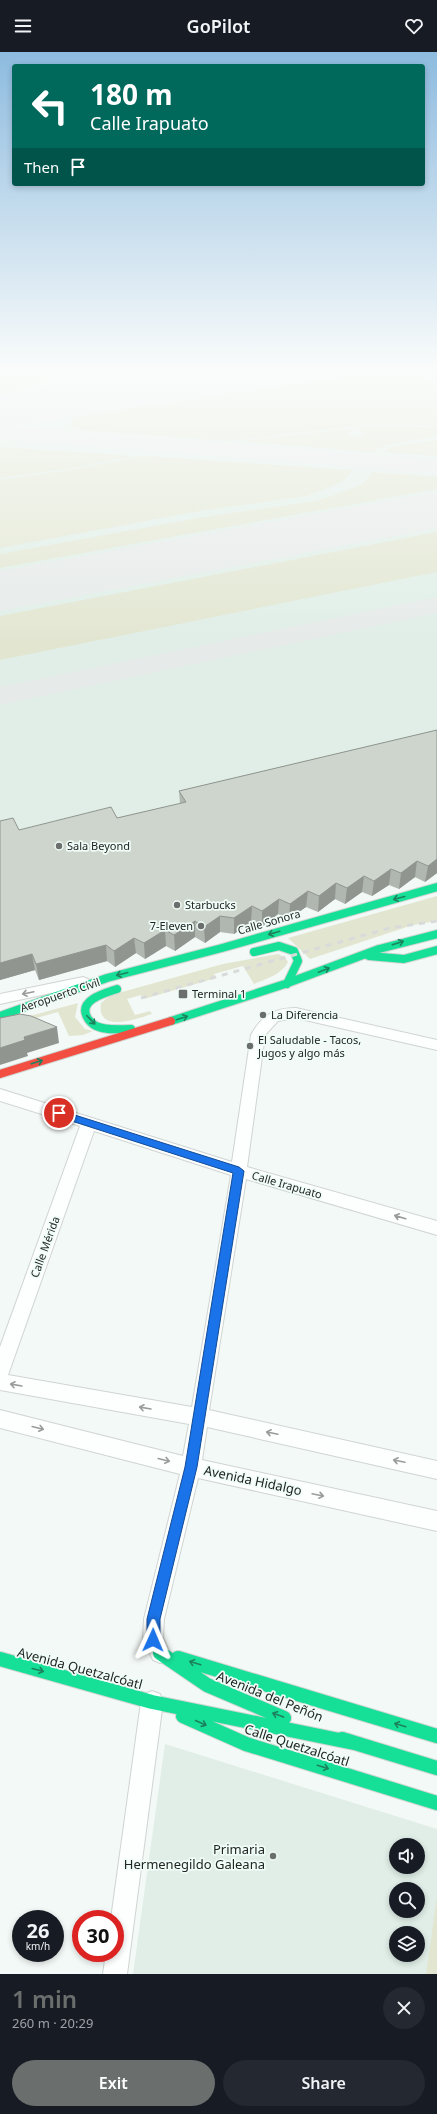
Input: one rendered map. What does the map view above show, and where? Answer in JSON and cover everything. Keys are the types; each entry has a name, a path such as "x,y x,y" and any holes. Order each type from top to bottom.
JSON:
{"street":[{"name":"Calle Sonora","path":"107,978 188,957 437,887"},
{"path":"0,1074 145,1031 287,984 399,943 436,934"},
{"path":"245,954 279,946 294,951 298,961 287,984"},
{"path":"361,956 404,959 437,950"},
{"path":"188,957 210,962"},
{"path":"145,1031 100,1027 94,1025 87,1017 85,1008 95,996 132,983 151,967"},
{"name":"Aeropuerto Civil","path":"0,999 107,978"},
{"name":"Aeropuerto Civil","path":"0,1016 107,978"},
{"path":"437,1045 317,1016 296,1013 277,1014 268,1020 260,1032 200,1417 191,1467 154,1619 153,1640 160,1653 437,1736"},
{"name":"Calle Irapuato","path":"0,1095 239,1171 437,1228"},
{"name":"Calle Mérida","path":"0,1372 89,1123"},
{"path":"0,1382 200,1417 437,1470"},
{"name":"Avenida Hidalgo","path":"0,1419 191,1467 437,1521"},
{"name":"Avenida del Peñón","path":"160,1653 207,1685 255,1707 354,1743 437,1768"},
{"name":"Avenida Quetzalcóatl","path":"0,1660 152,1702"},
{"path":"115,1974 152,1702"},
{"name":"Avenida del Peñón","path":"152,1702 354,1743"},
{"name":"Calle Quetzalcóatl","path":"152,1702 246,1744 437,1803"}],"shaded area":[{"path":"0,461 437,461 437,872 39,980 35,970 0,980"},
{"name":"Primaria Hermenegildo Galeana","path":"165,1744 437,1829 437,1974 133,1974"}],"green space":[{"path":"0,461 110,461 67,469 0,478"},
{"path":"118,461 213,461 353,470 342,482 307,496 205,510 0,548 0,480 69,470"},
{"path":"372,472 437,477 437,489 0,568 0,554 210,516 317,501 361,485 368,479"},
{"path":"437,532 437,572 0,660 0,616"},
{"path":"437,896 437,921 413,925 310,959 288,938"},
{"path":"278,954 285,957 288,962 282,970 273,976 254,984 243,966 214,974 216,978 144,999 141,995 127,999 135,1015 150,1011 152,1014 119,1022 111,1021 105,1018 101,1013 101,1003 111,995 223,964"},
{"path":"78,1003 75,1017 85,1029 93,1031 83,1035 69,1036 58,1012 0,1028 0,1024"},
{"path":"437,1897 437,1974 426,1974"}],"building":[{"path":"437,730 437,859 428,866 417,861 401,873 391,869 374,881 364,876 347,888 336,883 319,896 308,891 290,904 279,899 262,911 252,906 234,918 220,916 204,927 195,921 174,935 165,930 144,943 134,938 114,951 106,945 36,964 32,954 0,963 0,821 13,818 19,830 111,807 117,818 186,802 179,791"},
{"path":"20,1014 31,1016 57,1027 24,1037 25,1040 0,1048 0,1018"}],"taxiway":[{"path":"358,461 437,467"},
{"path":"0,696 437,605"}],"runway":[{"path":"0,591 437,510"}],"railway":[{"path":"141,998 390,928 437,921"}],"traffic: fast":[{"path":"0,1016 107,978 222,948 437,887"},
{"path":"171,1021 285,984 379,949 437,934"},
{"path":"254,952 279,946 294,951 298,961 287,984"},
{"path":"369,956 404,959 437,950"},
{"path":"117,989 106,992 94,998 89,1002 85,1012 90,1021 95,1025 112,1029 131,1029"},
{"path":"160,1653 207,1685 284,1718"},
{"path":"178,1658 437,1736"},
{"path":"0,1659 152,1702 354,1743"},
{"path":"183,1716 246,1744 437,1803"},
{"path":"342,1739 437,1768"}],"traffic: jam":[{"path":"0,1074 171,1021"}],"place":[{"name":"Sala Beyond","path":"59,846"},
{"name":"Starbucks","path":"177,905"},
{"name":"7-Eleven","path":"201,926"},
{"name":"Terminal 1","path":"183,994"},
{"name":"La Diferencia","path":"263,1015"},
{"name":"El Saludable - Tacos, Jugos y algo más","path":"250,1046"},
{"name":"Primaria Hermenegildo Galeana","path":"273,1856"}],"route":[{"path":"59,1113 239,1171 191,1467 154,1619 153,1640"}]}
